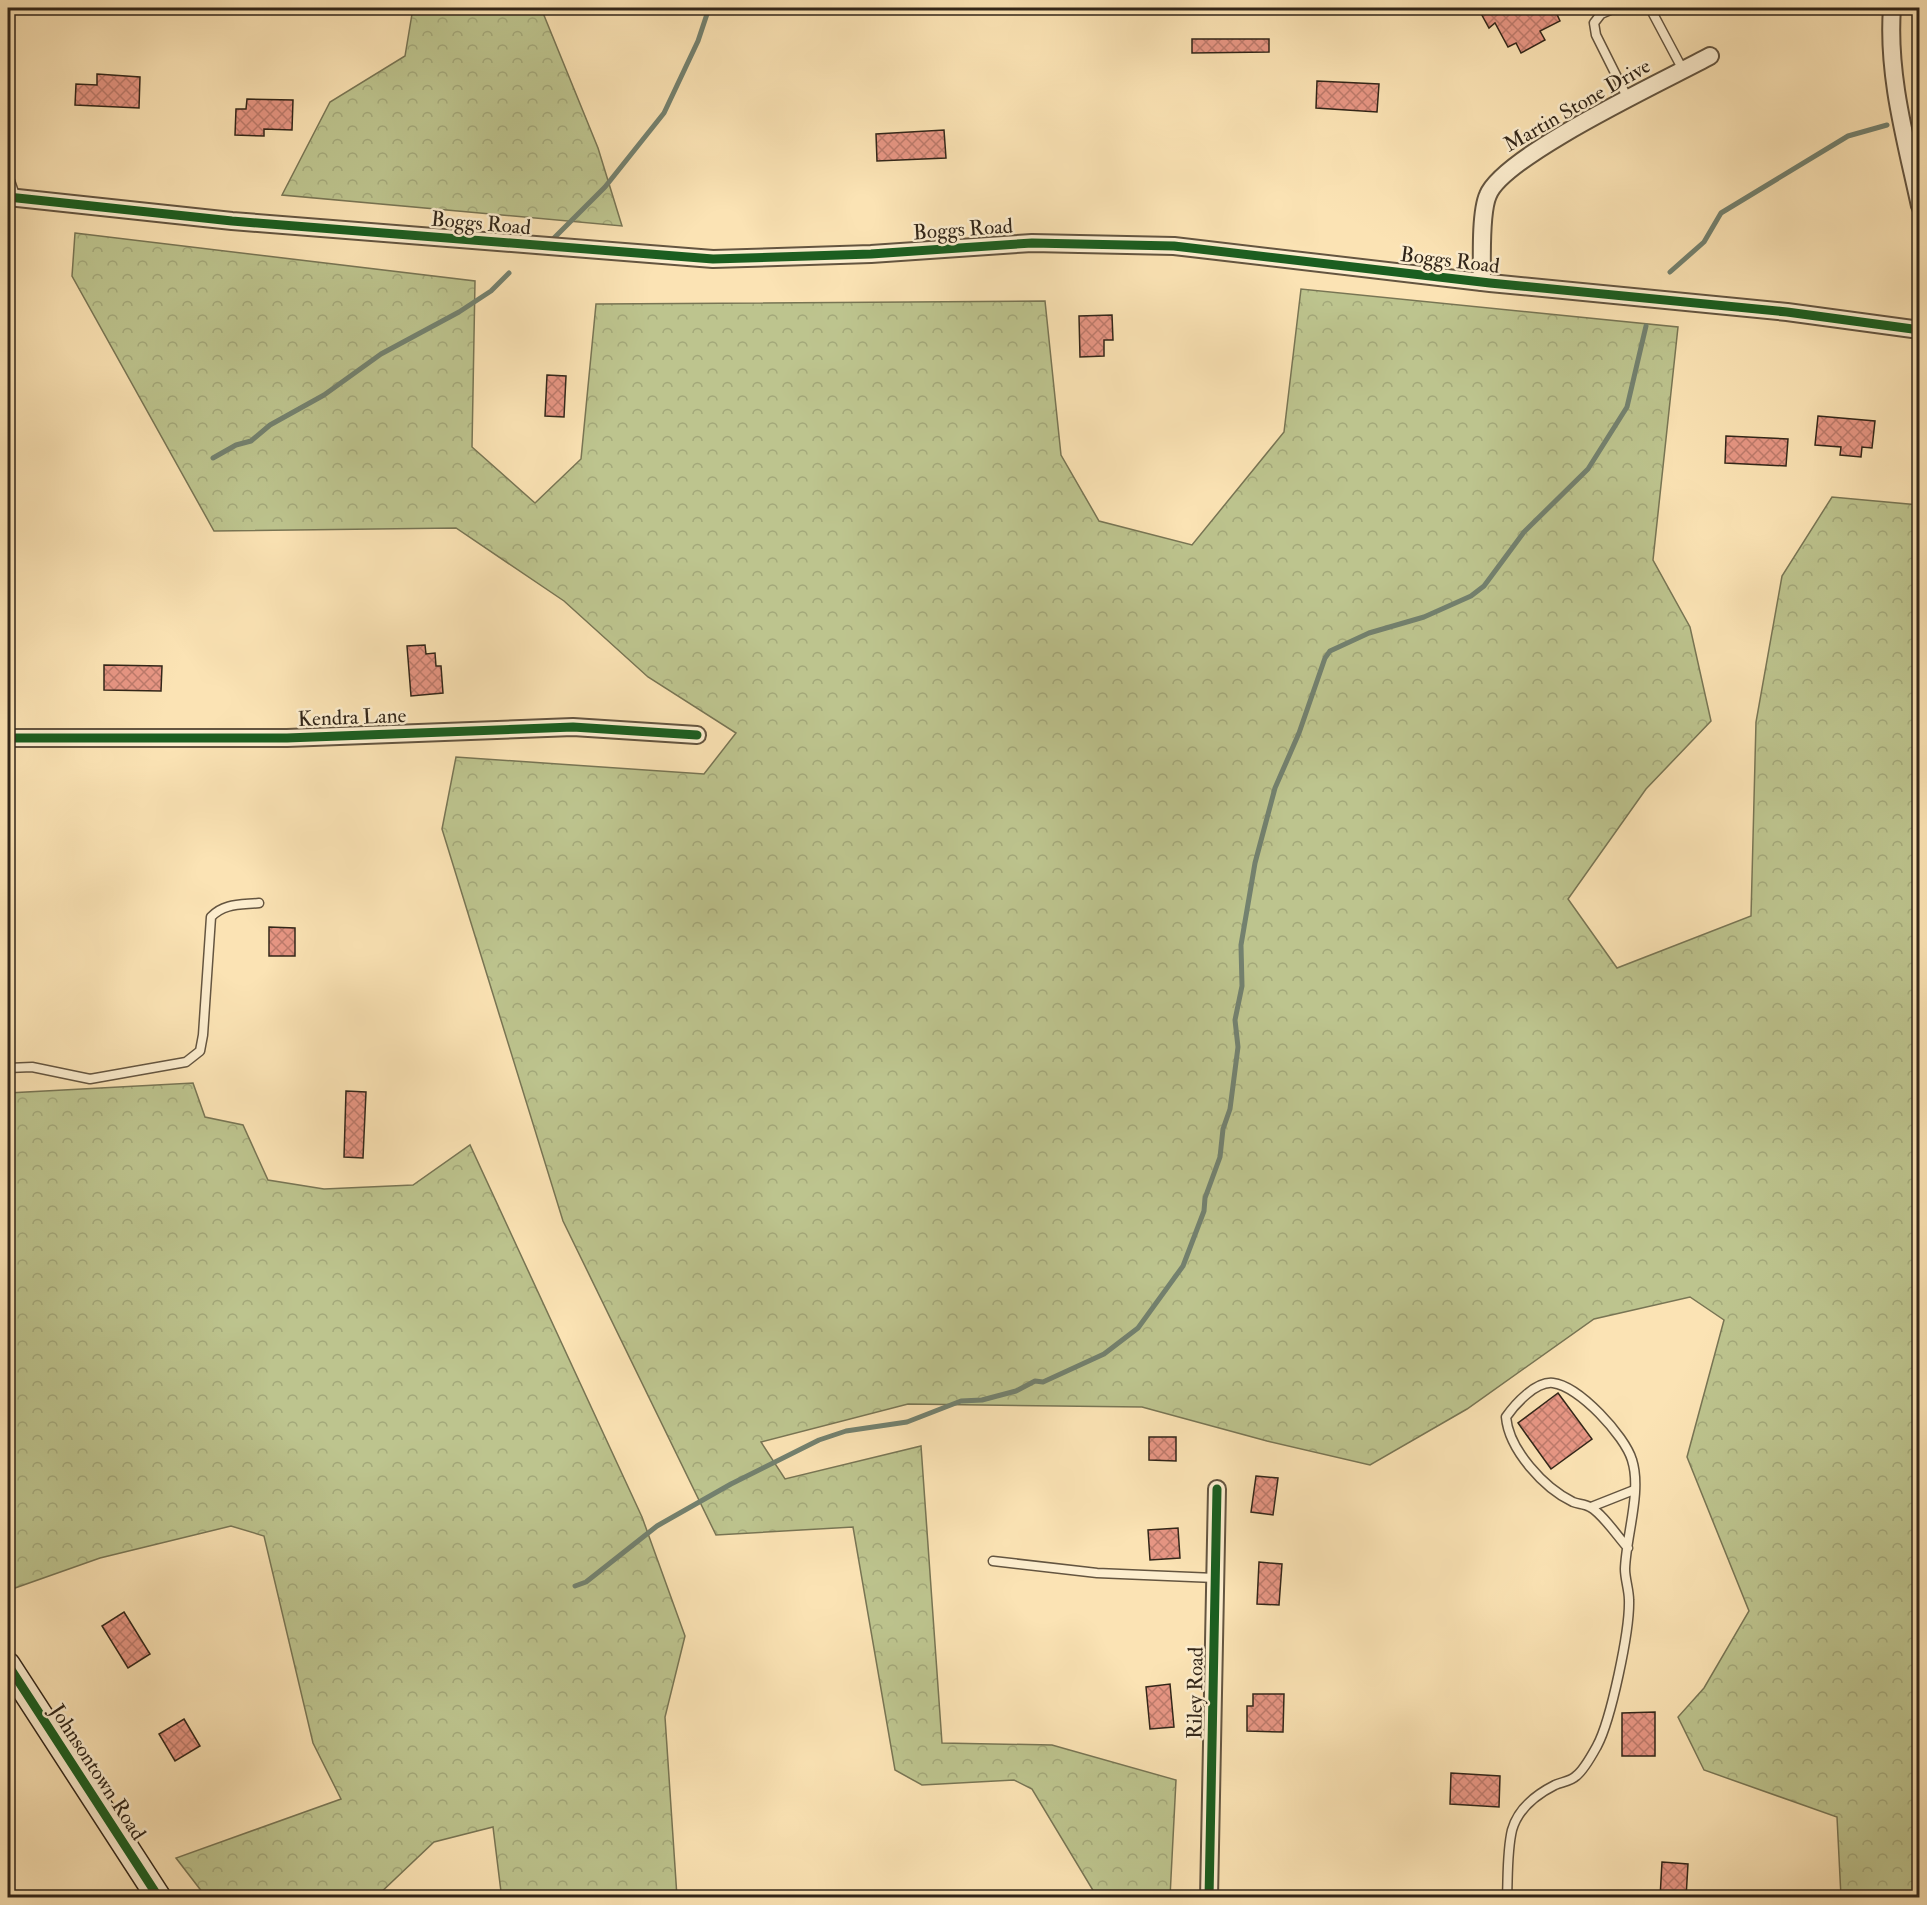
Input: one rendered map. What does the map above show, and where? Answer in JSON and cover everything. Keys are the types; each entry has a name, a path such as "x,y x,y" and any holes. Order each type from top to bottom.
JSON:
{"street":[{"path":"1892,8 1890,40 1897,96 1920,206"},
{"name":"Martin Stone Drive","path":"1482,282 1487,196 1497,179 1550,141 1710,56"},
{"name":"Boggs Road","path":"12,198 243,222 713,259 871,254 1032,243 1174,246 1482,282 1787,312 1920,330"},
{"name":"Kendra Lane","path":"8,738 288,738 573,727 697,735"},
{"name":"Riley Road","path":"1209,1898 1217,1489"},
{"name":"Johnsontown Road","path":"8,1665 159,1898"}],"lane":[{"path":"1615,8 1601,14 1594,23 1596,35 1628,99"},
{"path":"1650,8 1683,70"},
{"path":"8,175 12,198"},
{"path":"8,1068 32,1067 90,1079 186,1062 200,1051 211,917 218,910 228,906 259,903"},
{"path":"1507,1898 1512,1829 1519,1815 1531,1801 1555,1785 1576,1776 1598,1745 1627,1628 1629,1600 1625,1570 1628,1548 1634,1490 1632,1460 1618,1434 1590,1406 1568,1389 1552,1383 1541,1385 1506,1417 1507,1428 1515,1445 1546,1484 1573,1502 1591,1507 1628,1548"},
{"path":"1591,1507 1634,1490"},
{"path":"993,1561 1097,1573 1215,1578"}],"green space":[{"path":"413,8 541,8 598,148 622,226 282,195 330,102 405,56"},
{"path":"75,233 475,281 472,447 535,503 581,459 596,304 1045,301 1061,455 1099,521 1192,545 1284,432 1301,289 1678,327 1653,560 1690,627 1711,721 1646,789 1568,899 1617,968 1751,916 1756,722 1782,576 1832,497 1919,505 1919,1897 1841,1897 1837,1817 1704,1770 1678,1717 1704,1688 1749,1611 1687,1457 1724,1320 1690,1297 1594,1319 1467,1409 1370,1465 1267,1441 1142,1407 908,1404 761,1442 785,1479 921,1446 942,1743 1052,1745 1176,1780 1170,1897 1097,1897 1032,1789 1014,1780 922,1785 895,1770 853,1527 716,1535 563,1221 442,829 456,757 704,774 736,733 648,677 564,601 456,528 214,531 72,276"},
{"path":"193,1083 205,1117 243,1125 268,1180 324,1189 413,1185 470,1145 642,1517 685,1636 665,1717 677,1897 592,1898 591,1895 577,1898 499,1897 501,1892 493,1827 434,1842 376,1897 206,1897 176,1858 341,1799 313,1743 264,1536 231,1526 100,1558 15,1588 8,1573 8,1093"}],"building":[{"path":"1478,8 1554,8 1560,21 1540,31 1545,40 1521,53 1516,43 1508,47 1495,23 1489,28"},
{"path":"1192,39 1269,39 1269,52 1192,53"},
{"path":"97,74 140,77 139,108 75,105 76,84 97,85"},
{"path":"1317,81 1379,84 1377,112 1316,108"},
{"path":"247,99 293,100 292,130 264,129 264,136 235,135 236,109 246,109"},
{"path":"944,130 946,158 877,161 876,134"},
{"path":"1112,315 1113,340 1104,340 1104,356 1080,357 1079,316"},
{"path":"547,375 566,376 564,417 545,416"},
{"path":"1818,416 1875,421 1872,448 1862,447 1861,457 1840,455 1841,447 1815,445"},
{"path":"1726,436 1788,439 1786,466 1725,463"},
{"path":"425,645 426,654 435,653 436,666 441,666 443,693 411,696 407,646"},
{"path":"104,665 162,666 161,691 104,690"},
{"path":"269,927 295,928 295,956 269,956"},
{"path":"346,1091 366,1092 363,1158 344,1157"},
{"path":"1558,1393 1592,1439 1551,1469 1518,1423"},
{"path":"1149,1437 1176,1437 1176,1461 1149,1460"},
{"path":"1256,1476 1278,1478 1273,1515 1251,1512"},
{"path":"1178,1528 1180,1558 1150,1560 1148,1530"},
{"path":"1259,1562 1282,1564 1279,1605 1257,1604"},
{"path":"124,1612 150,1654 128,1668 102,1626"},
{"path":"1170,1684 1174,1727 1150,1729 1146,1687"},
{"path":"1253,1694 1284,1694 1283,1732 1247,1731 1247,1706 1253,1706"},
{"path":"1655,1712 1655,1756 1622,1756 1622,1713"},
{"path":"184,1719 200,1746 175,1761 159,1734"},
{"path":"1451,1773 1500,1776 1499,1807 1450,1804"},
{"path":"1662,1862 1688,1864 1686,1898 1660,1898"}],"waterway":[{"path":"551,241 605,187 664,113 698,41 709,8"},
{"path":"1918,115 1920,106"},
{"path":"1670,272 1704,242 1721,213 1848,136 1887,125"},
{"path":"213,458 236,445 251,441 270,425 324,395 381,354 459,312 491,291 509,273"},
{"path":"575,1586 586,1582 657,1526 731,1484 819,1440 846,1431 907,1422 961,1401 982,1400 1016,1391 1035,1381 1043,1382 1104,1354 1138,1328 1183,1266 1204,1211 1205,1198 1220,1157 1223,1129 1230,1109 1238,1047 1235,1020 1242,986 1241,945 1255,863 1275,788 1299,733 1325,658 1330,651 1369,633 1424,617 1471,596 1484,586 1524,532 1588,469 1627,407 1646,326"}],"cycle path":[{"path":"8,197 232,221 713,259 871,254 1032,243 1174,246 1490,283 1787,312 1920,330"},
{"path":"8,738 287,738 573,727 697,735"},
{"path":"1209,1898 1217,1489"},
{"path":"8,1665 159,1898"}]}
